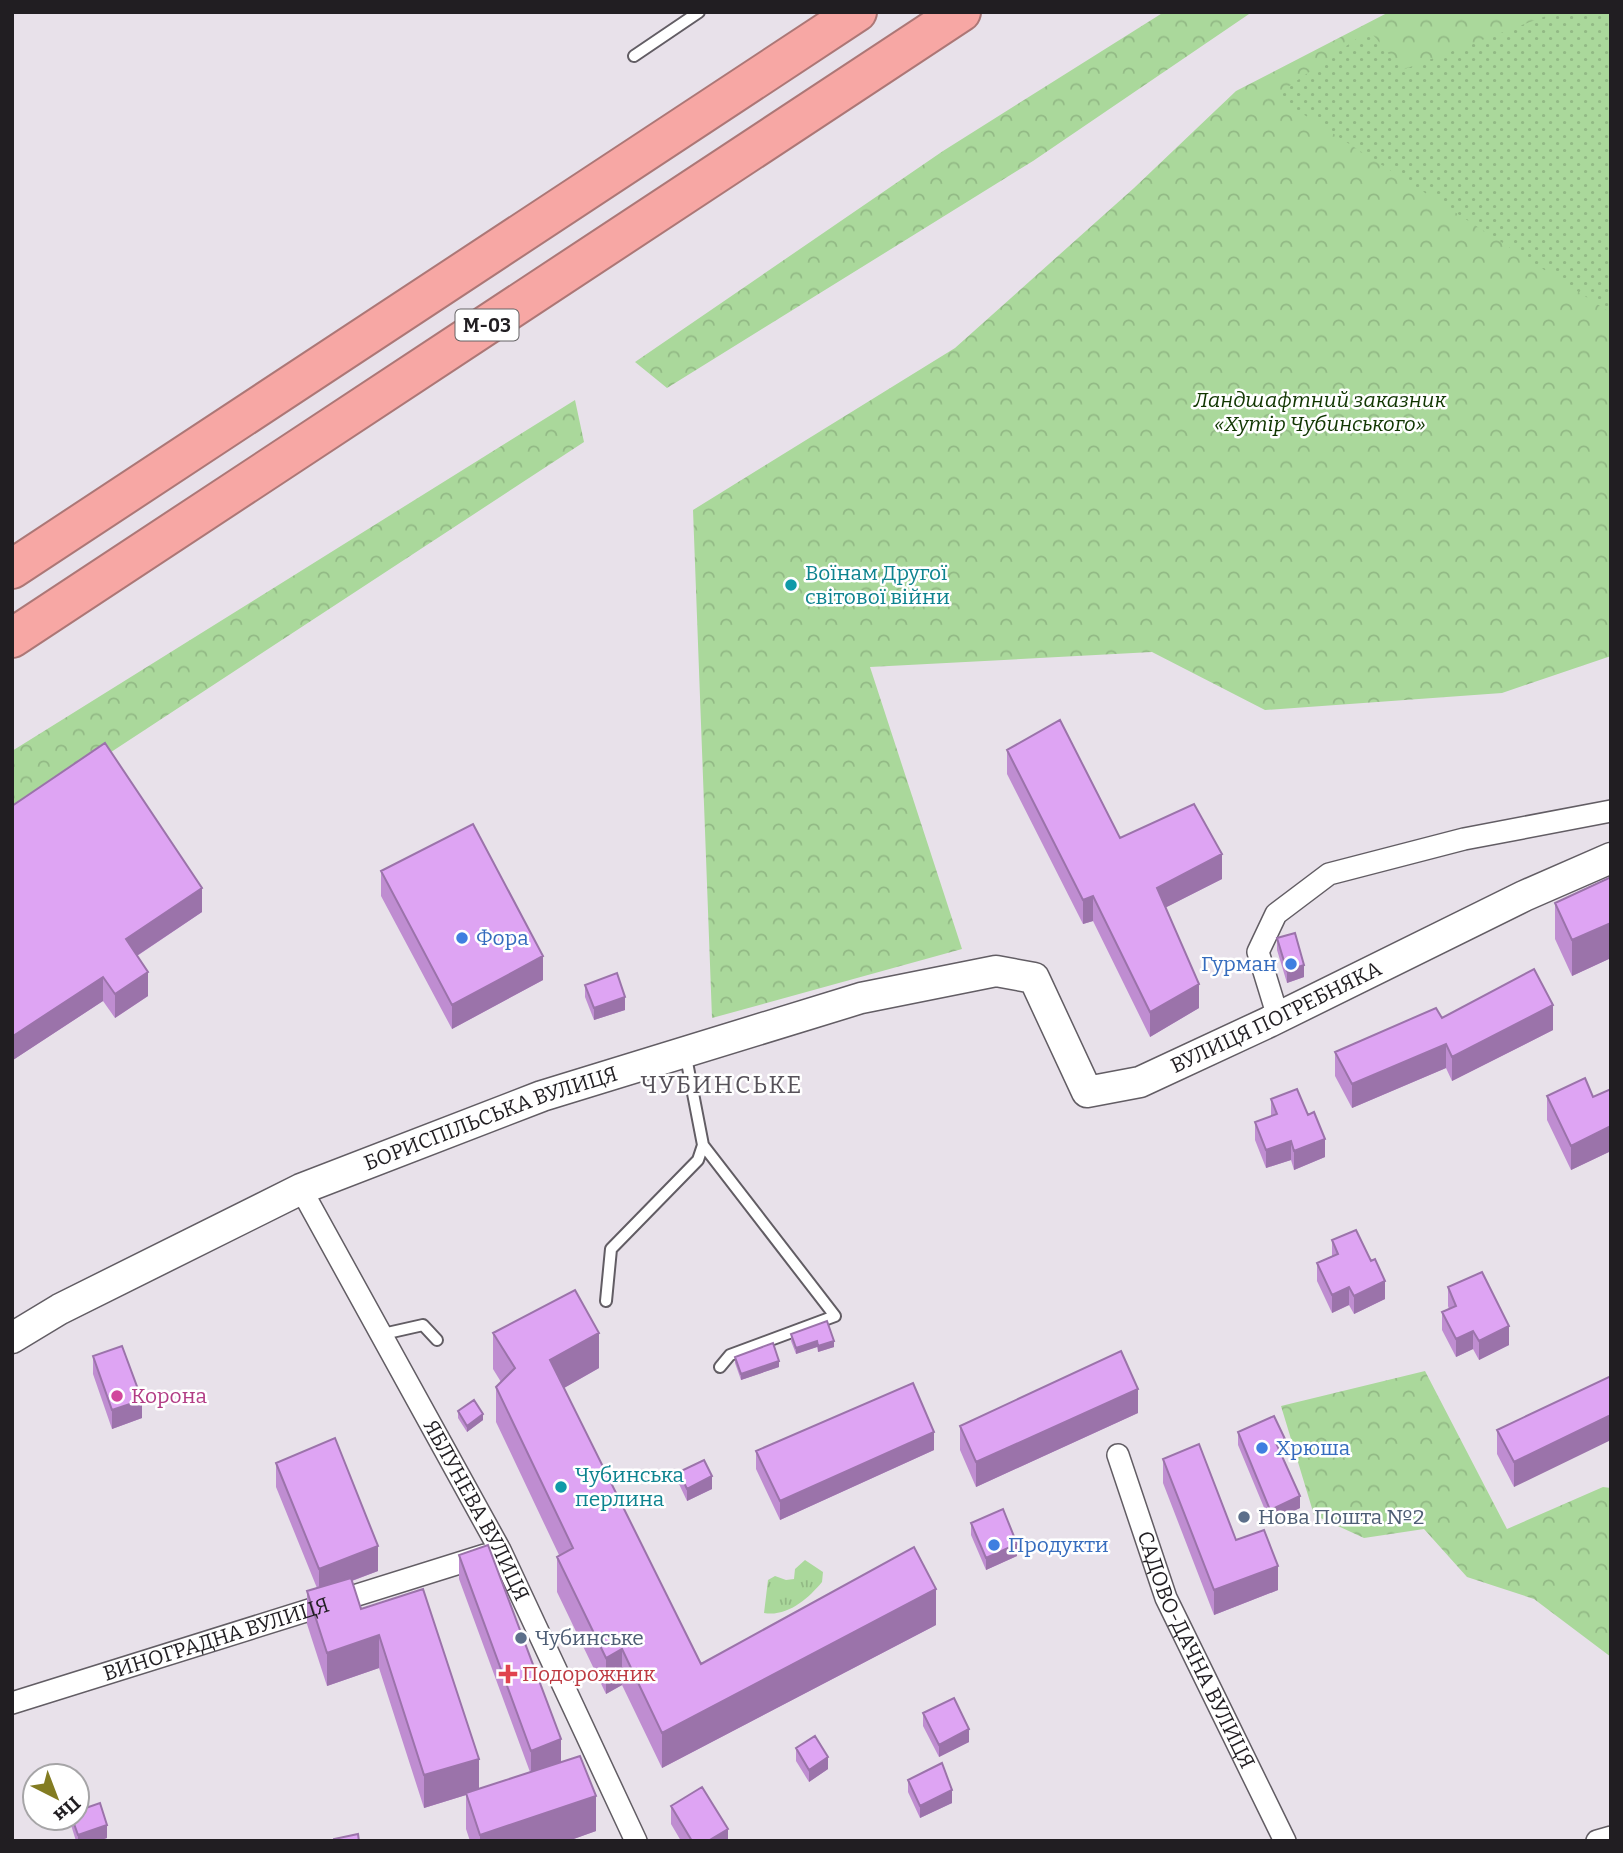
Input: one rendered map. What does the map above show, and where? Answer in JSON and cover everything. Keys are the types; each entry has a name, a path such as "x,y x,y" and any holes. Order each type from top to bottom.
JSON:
{"highway":[{"name":"М-03","path":"12,569 857,12"},
{"name":"М-03","path":"12,638 961,12"}],"street":[{"path":"1278,1017 1258,952 1276,914 1329,874 1464,839 1611,811"},
{"name":"ВУЛИЦЯ ПОГРЕБНЯКА","path":"996,971 1034,978 1087,1092 1140,1082 1524,896 1611,858"},
{"name":"БОРИСПІЛЬСЬКА ВУЛИЦЯ","path":"12,1338 60,1309 301,1189 542,1096 684,1050 861,998 996,971"},
{"name":"ЯБЛУНЕВА ВУЛИЦЯ","path":"301,1189 500,1550 636,1841"},
{"name":"САДОВО-ДАЧНА ВУЛИЦЯ","path":"1118,1455 1166,1598 1285,1841"},
{"name":"ВИНОГРАДНА ВУЛИЦЯ","path":"12,1703 500,1550"},
{"path":"1597,1841 1611,1837"}],"lane":[{"path":"634,56 699,12"},
{"path":"684,1050 703,1145 835,1316 730,1355 720,1367"},
{"path":"606,1301 611,1250 698,1160 703,1145"},
{"path":"383,1334 424,1325 437,1340"}],"green space":[{"path":"1164,12 1252,12 1033,161 667,388 635,362 943,151"},
{"name":"Ландшафтний заказник «Хутір Чубинського»","path":"1389,12 1574,12 1611,44 1611,656 1502,693 1265,710 1152,652 870,667 962,949 712,1018 693,510 955,348 1134,188 1236,91"},
{"path":"1557,12 1611,12 1611,313 1275,96 1369,30 1402,70"},
{"path":"575,400 584,442 12,817 12,751"},
{"path":"1425,1371 1507,1529 1603,1487 1611,1488 1611,1657 1534,1599 1467,1577 1424,1529 1364,1538 1314,1515 1281,1406"},
{"path":"805,1560 823,1572 822,1582 810,1595 789,1609 773,1614 764,1613 768,1580 775,1576 786,1580 794,1579 795,1569"}],"building":[{"path":"1060,720 1120,838 1194,804 1222,854 1157,888 1199,984 1150,1012 1093,896 1083,900 1007,750"},
{"path":"105,743 202,888 126,939 148,972 115,994 103,977 13,1036 12,806"},
{"name":"Фора","path":"473,824 543,956 452,1005 381,871"},
{"path":"1611,877 1611,923 1572,940 1555,903"},
{"path":"1295,933 1304,965 1287,971 1277,938"},
{"path":"1534,969 1553,1005 1452,1057 1446,1044 1352,1084 1335,1052 1436,1008 1442,1018"},
{"path":"617,973 625,997 594,1008 585,985"},
{"path":"1585,1078 1593,1097 1611,1089 1611,1126 1571,1146 1547,1096"},
{"path":"1297,1089 1308,1115 1314,1112 1325,1139 1294,1151 1291,1141 1266,1150 1255,1122 1277,1114 1271,1099"},
{"path":"1356,1230 1371,1261 1375,1259 1385,1281 1354,1296 1349,1287 1332,1295 1317,1263 1338,1254 1332,1240"},
{"path":"1482,1272 1509,1326 1479,1341 1473,1331 1456,1339 1442,1312 1456,1306 1448,1287"},
{"path":"575,1290 599,1333 550,1360 701,1664 914,1547 936,1589 662,1733 622,1649 606,1658 557,1557 573,1548 496,1387 515,1368 493,1333"},
{"path":"827,1321 834,1341 818,1346 817,1341 796,1348 791,1334"},
{"path":"773,1343 779,1361 741,1374 735,1357"},
{"path":"122,1346 142,1400 112,1410 93,1356"},
{"path":"1121,1351 1138,1389 976,1462 960,1426"},
{"path":"1611,1376 1611,1415 1514,1462 1497,1430"},
{"path":"913,1383 934,1432 780,1501 756,1451"},
{"path":"474,1400 483,1414 467,1426 458,1411"},
{"path":"1274,1416 1285,1439 1276,1443 1300,1496 1270,1510 1238,1432"},
{"path":"335,1438 378,1546 319,1569 276,1463"},
{"path":"1199,1444 1236,1540 1264,1530 1278,1566 1214,1590 1163,1459"},
{"path":"704,1460 712,1476 687,1489 679,1472"},
{"name":"Продукти","path":"1003,1509 1017,1544 986,1558 971,1523"},
{"path":"488,1545 561,1739 531,1751 459,1555"},
{"path":"351,1578 361,1609 423,1589 479,1759 424,1775 379,1635 327,1653 307,1591"},
{"path":"954,1698 969,1729 939,1745 923,1713"},
{"path":"815,1736 828,1757 809,1770 796,1748"},
{"path":"580,1756 596,1796 480,1835 466,1793"},
{"path":"942,1763 952,1790 920,1806 908,1780"},
{"path":"702,1787 728,1829 708,1841 692,1841 671,1806"},
{"path":"100,1803 107,1825 91,1831 91,1806"},
{"path":"358,1834 359,1841 334,1841 334,1839"}],"place":[{"name":"Воїнам Другої світової війни","path":"791,585"},
{"name":"Фора","path":"462,938"},
{"name":"Гурман","path":"1291,964"},
{"name":"Корона","path":"117,1396"},
{"name":"Хрюша","path":"1262,1448"},
{"name":"Чубинська перлина","path":"561,1487"},
{"name":"Нова Пошта №2","path":"1244,1517"},
{"name":"Продукти","path":"994,1545"},
{"name":"Чубинське","path":"521,1638"},
{"name":"Подорожник","path":"508,1674"}],"district":[{"name":"ЧУБИНСЬКЕ","path":"722,1085"}]}
